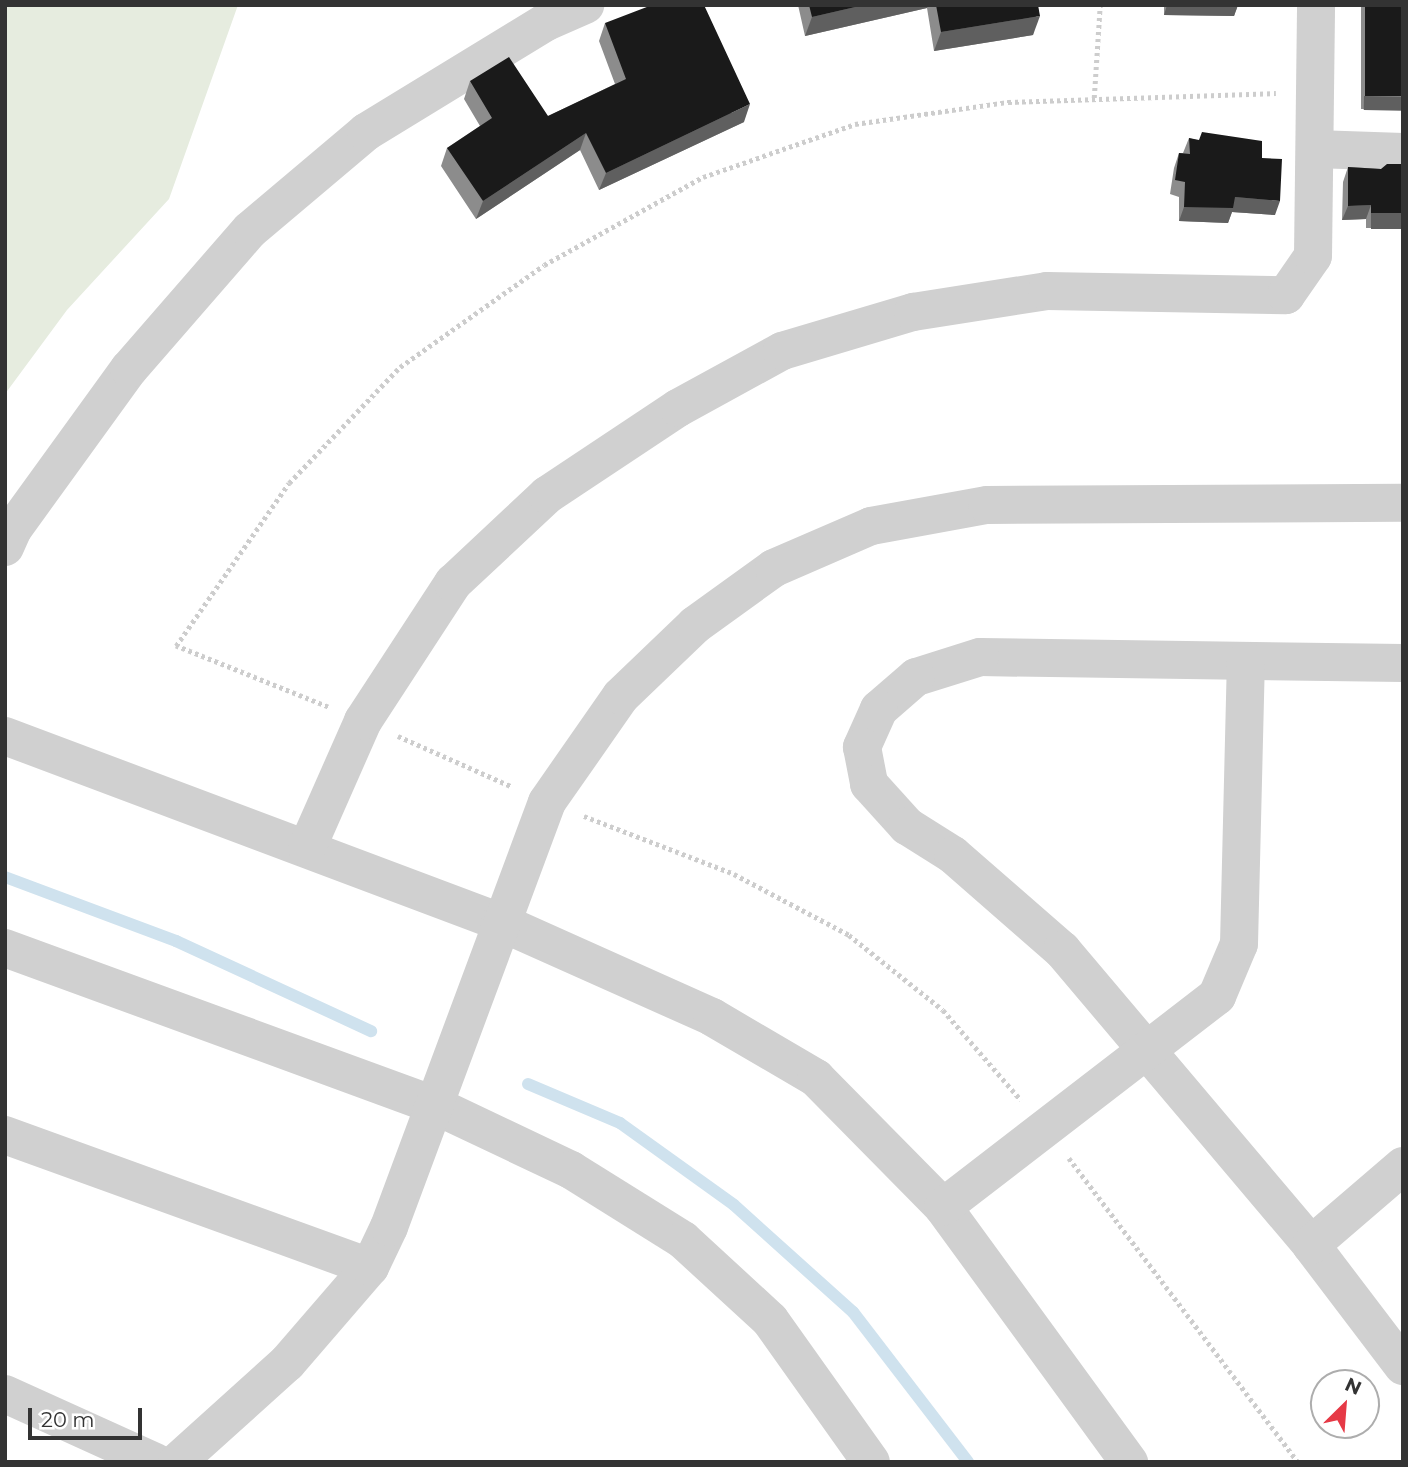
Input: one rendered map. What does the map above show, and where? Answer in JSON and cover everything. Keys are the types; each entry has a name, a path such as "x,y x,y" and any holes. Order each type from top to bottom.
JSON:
{"street":[{"path":"5,547 13,530 129,369 250,230 366,132 546,22 585,5"},
{"path":"307,848 363,721 453,583 547,495 678,408 782,351 913,312 1046,291 1286,295 1313,256 1316,5"},
{"path":"1315,149 1403,152"},
{"path":"177,1462 287,1363 370,1267 434,1105 500,922 547,802 621,696 695,625 774,568 871,526 987,505 1403,503"},
{"path":"1403,663 980,657 916,677 880,709 862,747 869,784 907,826 953,855 1062,950 1148,1048 1311,1245 1403,1366"},
{"path":"943,1207 1217,996 1239,944 1246,661"},
{"path":"5,736 500,922 712,1017 816,1078 943,1207 1129,1462"},
{"path":"5,948 434,1105 571,1170 683,1240 770,1320 871,1462"},
{"path":"5,1135 370,1267"},
{"path":"1311,1245 1403,1166"},
{"path":"5,1394 155,1462"}],"path":[{"path":"1094,98 1100,5"},
{"path":"1298,1462 1046,1128 943,1010 849,935 734,874 547,802 363,721 176,646 289,483 400,367 544,265 703,177 855,124 1008,102 1316,91"}],"shaded area":[{"path":"5,5 238,5 169,199 67,310 5,394"}],"building":[{"path":"652,5 704,5 750,104 606,173 586,133 483,201 447,148 492,118 470,81 509,57 548,116 626,79 605,23"},
{"path":"809,5 864,5 812,17"},
{"path":"936,5 1038,5 1040,16 941,32"},
{"path":"1365,5 1403,5 1403,96 1365,96"},
{"path":"1202,132 1262,141 1262,158 1282,159 1280,201 1235,197 1233,208 1184,207 1185,182 1175,180 1179,153 1190,154 1189,138 1199,140"},
{"path":"1387,164 1403,164 1403,213 1371,213 1371,205 1348,206 1348,167 1381,169"}],"waterway":[{"path":"5,877 176,941 371,1031"},
{"path":"528,1084 620,1123 734,1205 853,1312 968,1462"}]}
